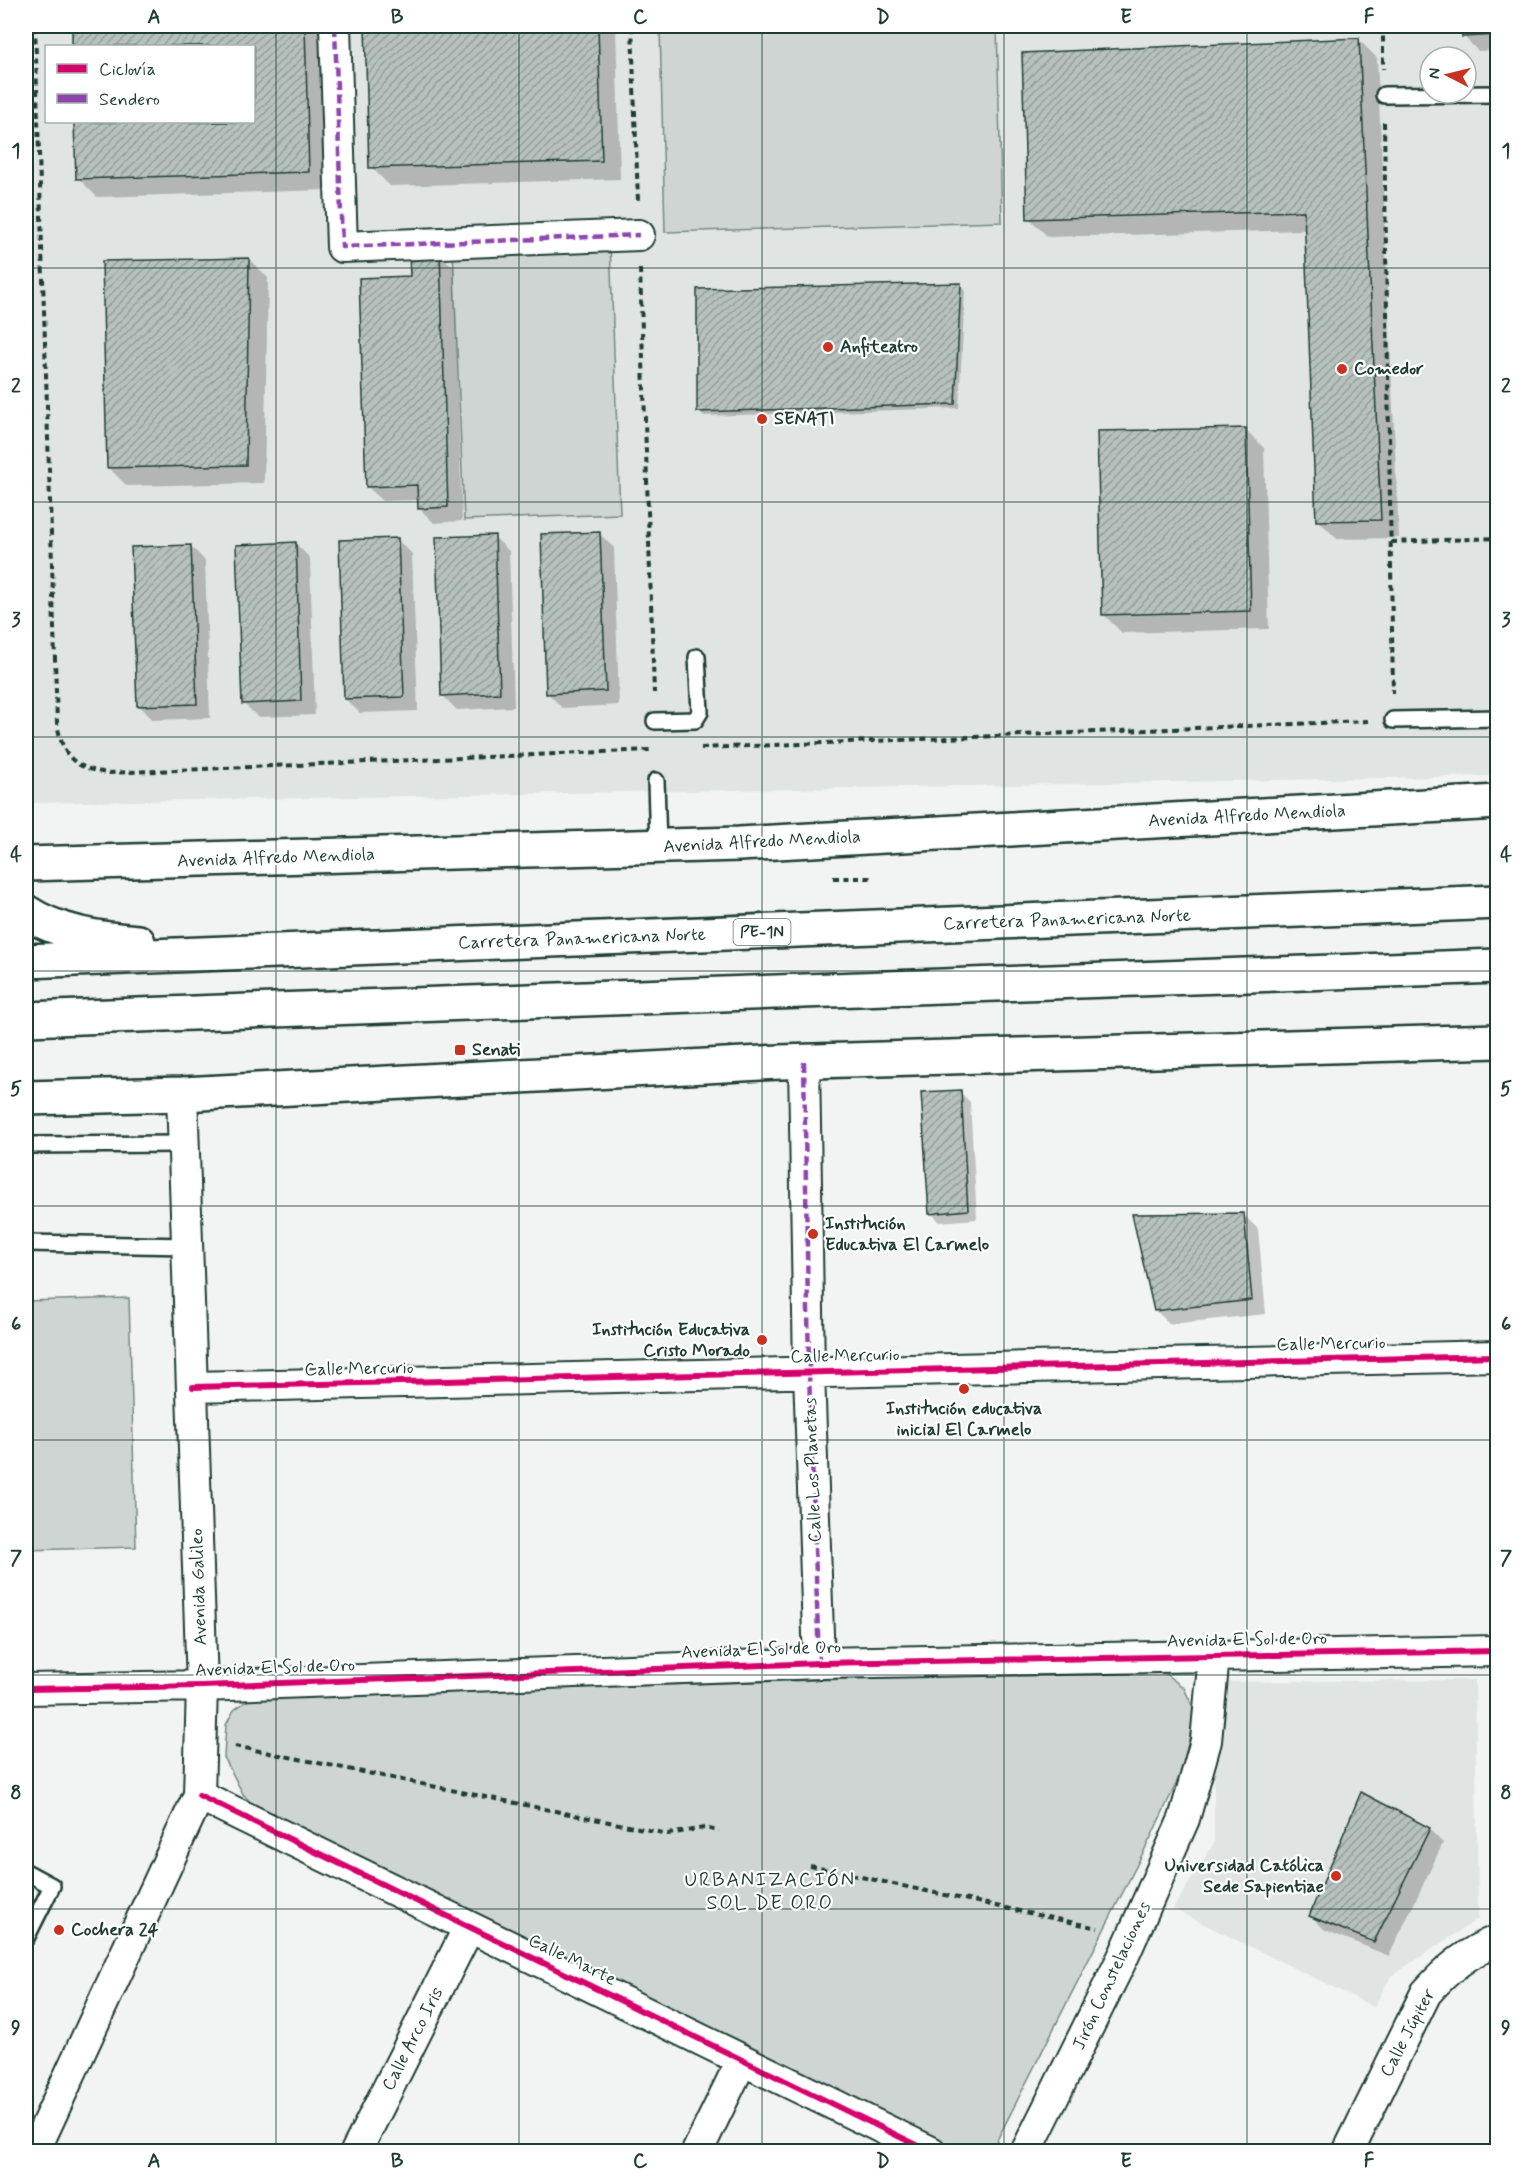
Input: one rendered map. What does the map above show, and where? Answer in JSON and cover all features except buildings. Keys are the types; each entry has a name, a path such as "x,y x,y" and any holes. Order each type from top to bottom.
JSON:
{"main road":[{"name":"Avenida Alfredo Mendiola","path":"26,864 658,847 1497,802"},
{"name":"Carretera Panamericana Norte","path":"26,961 1497,902"},
{"path":"26,912 38,920 74,932 116,940 272,952"},
{"path":"26,1019 1497,966"},
{"path":"26,1098 182,1094 756,1063 1497,1041"}],"street":[{"path":"335,26 342,246 639,235"},
{"name":"Calle Los Planetas","path":"804,1062 809,1372 819,1663"},
{"name":"Avenida Galileo","path":"34,2151 199,1795 202,1686 182,1094"},
{"name":"Calle Mercurio","path":"193,1387 1497,1356"},
{"name":"Avenida El Sol de Oro","path":"26,1689 202,1686 819,1663 1497,1651"},
{"name":"Jirón Constelaciones","path":"1026,2151 1124,1955 1184,1819 1206,1741 1214,1655"},
{"name":"Calle Marte","path":"199,1795 931,2151"},
{"name":"Calle Arco Iris","path":"356,2151 469,1927"},
{"name":"Calle Júpiter","path":"1348,2151 1426,1993 1444,1972 1465,1956 1497,1940"},
{"path":"697,2151 742,2060"}],"lane":[{"path":"1384,95 1497,94"},
{"path":"655,721 695,720 699,717 697,657"},
{"path":"1394,720 1497,718"},
{"path":"656,781 658,847"},
{"path":"26,1145 184,1144"},
{"path":"26,1243 188,1246"},
{"path":"26,1872 52,1886 26,1938"}],"path":[{"path":"35,26 57,723 61,743 71,761 88,770 107,773 656,750 632,26"},
{"path":"691,749 1394,720 1383,26"},
{"path":"1391,542 1497,538"},
{"path":"235,1746 668,1834 704,1828 719,1831"},
{"path":"810,1866 1098,1928"},
{"path":"1094,1936 1103,1917"}],"shaded area":[{"name":"SENATI","path":"26,26 1497,26 1497,776 28,803"},
{"path":"660,26 997,26 1002,222 665,232"},
{"path":"610,243 620,514 464,520 453,249"},
{"path":"129,1298 136,1547 26,1550 26,1301"},
{"path":"1159,1669 1184,1688 1195,1712 1183,1769 1151,1837 991,2152 950,2151 266,1820 243,1794 224,1757 226,1725 234,1710 251,1698"},
{"name":"Universidad Católica Sede Sapientiae","path":"1475,1680 1478,1919 1391,1976 1374,2007 1173,1909 1214,1843 1214,1682"}],"marked path":[{"path":"335,26 342,247 639,235"},
{"path":"804,1062 809,1372 819,1663"}],"cycle path":[{"path":"193,1387 1498,1356"},
{"path":"26,1689 202,1686 819,1663 1498,1651"},
{"path":"199,1795 931,2152"}],"place":[{"name":"Anfiteatro","path":"828,347"},
{"name":"Comedor","path":"1342,369"},
{"name":"SENATI","path":"762,419"},
{"name":"Senati","path":"460,1050"},
{"name":"Institución Educativa El Carmelo","path":"813,1234"},
{"name":"Institución Educativa Cristo Morado","path":"762,1340"},
{"name":"Institución educativa inicial El Carmelo","path":"964,1389"},
{"name":"Universidad Católica Sede Sapientiae","path":"1336,1876"},
{"name":"Cochera 24","path":"59,1930"}],"district":[{"name":"URBANIZACIÓN SOL DE ORO","path":"770,1892"}]}
